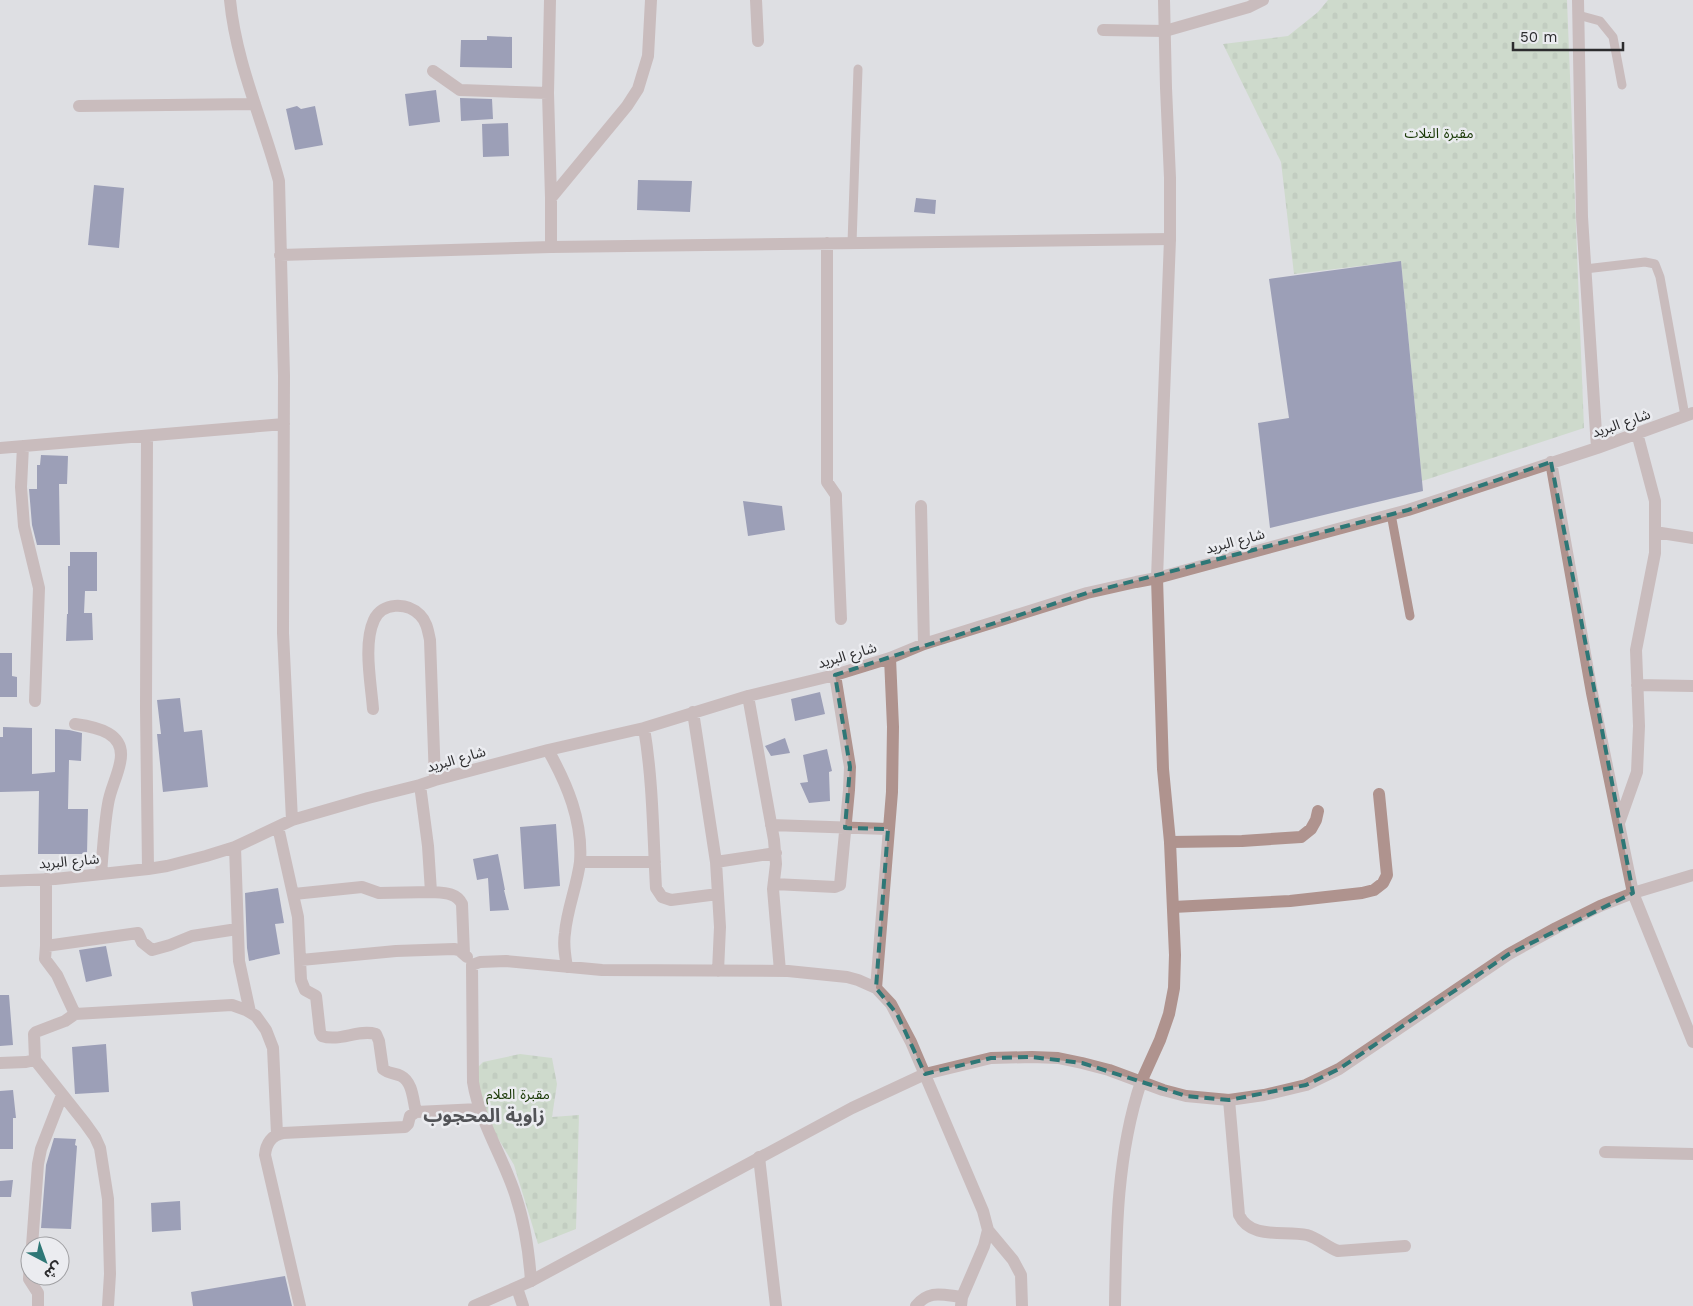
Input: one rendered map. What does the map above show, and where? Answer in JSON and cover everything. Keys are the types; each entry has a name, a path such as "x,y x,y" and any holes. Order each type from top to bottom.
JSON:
{"street":[{"path":"230,0 237,45 279,181 284,376 282,633 292,820"},
{"path":"550,0 548,92 551,247"},
{"path":"551,198 638,89 648,56 651,0"},
{"path":"756,0 758,41"},
{"path":"1115,1306 1118,1209 1131,1111 1141,1082 1160,1040 1169,1014 1174,988 1175,955 1170,842 1162,769 1157,578 1170,239 1164,0"},
{"path":"1103,30 1166,31 1249,7 1263,0"},
{"path":"1578,0 1582,217 1597,448"},
{"path":"433,71 460,90 548,92"},
{"path":"79,106 255,104"},
{"path":"280,255 551,247 1170,239"},
{"path":"827,243 828,482 836,495 841,619"},
{"name":"شارع البريد","path":"0,881 46,879 148,869 206,856 235,847 292,820 548,750 644,728 748,696 834,675 890,658 924,644 1087,594 1157,578 1391,514 1597,448 1689,415"},
{"path":"0,448 284,424"},
{"path":"1619,824 1637,772 1639,726 1636,650 1655,553 1655,501 1637,433"},
{"path":"147,436 146,708 148,869"},
{"path":"23,446 22,488 24,526 39,588 35,701"},
{"path":"1551,462 1592,693 1633,893 1693,1042"},
{"path":"921,506 924,644"},
{"path":"1654,532 1693,538"},
{"path":"373,709 368,648 374,620 380,611 389,606 408,608 421,616 428,628 430,640 435,780"},
{"path":"876,988 892,792 893,728 890,658"},
{"path":"774,884 838,886 841,880 850,767 834,675"},
{"path":"1637,685 1693,686"},
{"path":"748,696 776,853 774,884 775,924 780,971"},
{"path":"693,712 716,862 720,927 718,971"},
{"path":"75,724 100,728 109,733 116,741 121,756 120,764 110,790 101,874"},
{"path":"644,728 656,888 658,893 671,900 718,894"},
{"path":"548,750 562,774 578,819 580,862 565,931 566,967"},
{"path":"420,786 428,846 431,892"},
{"path":"1173,907 1290,901 1374,890 1383,883 1387,876 1379,794"},
{"path":"1170,842 1242,841 1301,837 1311,829 1318,811"},
{"path":"771,824 888,829"},
{"path":"278,827 298,917 303,986 305,990 316,996 322,1036 330,1038 366,1033 376,1034 383,1069 389,1073 401,1076 410,1086 416,1112"},
{"path":"235,847 239,961 250,1012"},
{"path":"716,862 776,853"},
{"path":"580,862 655,862"},
{"path":"474,1306 532,1281 852,1108 925,1074 991,1058 1032,1057 1058,1058 1110,1070 1186,1096 1229,1100 1264,1095 1306,1085 1339,1069 1509,954 1564,924 1600,906 1633,893 1693,875"},
{"path":"46,879 45,959 57,975 76,1014"},
{"path":"294,894 362,887 379,893 431,892 454,895 459,898 462,904 464,954"},
{"path":"46,946 138,934 142,942 152,950 170,946 192,936 237,929"},
{"path":"300,960 396,951 454,949 475,963 506,961 602,970 780,971 847,977 876,988 891,1004 897,1014 925,1074 982,1211 988,1230 1013,1260 1020,1274 1022,1306"},
{"path":"475,963 472,965 471,970 473,1082 479,1109 516,1198 528,1252 532,1281"},
{"path":"108,1306 110,1274 108,1199 100,1148 85,1123 35,1060 34,1034 65,1021 76,1014 237,1006 256,1016 266,1030 273,1048 277,1134"},
{"path":"0,1063 35,1060"},
{"path":"33,1236 38,1164 41,1149 62,1095"},
{"path":"1229,1100 1239,1215 1251,1229 1307,1235 1338,1251 1405,1246"},
{"path":"300,1306 265,1155 265,1148 269,1142 277,1134 404,1127 408,1124 410,1116 416,1112 479,1109"},
{"path":"1605,1152 1693,1154"},
{"path":"759,1157 776,1306"},
{"path":"916,1306 922,1299 932,1294 962,1302 984,1246 988,1230"},
{"path":"34,1286 38,1293 38,1306"},
{"path":"517,1288 523,1306"}],"lane":[{"path":"1578,15 1600,21 1613,36 1622,85"},
{"path":"852,243 858,69"},
{"path":"1585,268 1645,262 1655,264 1660,277 1689,415"},
{"path":"1391,514 1410,616"}],"highlighted area":[{"path":"1551,462 1633,893 1509,954 1339,1069 1306,1085 1229,1100 1186,1096 1082,1063 1032,1057 991,1058 925,1074 897,1014 876,988 888,829 845,828 850,767 835,675 1087,593 1408,510"}],"green space":[{"name":"مقبرة التلات","path":"1328,0 1567,0 1584,428 1422,481 1401,261 1294,274 1281,162 1223,44 1288,36 1318,12"},
{"name":"مقبرة العلام","path":"520,1054 552,1058 557,1084 552,1117 579,1115 576,1229 538,1244 514,1165 484,1115 476,1079 478,1067 483,1062"}],"building":[{"path":"487,36 512,37 512,68 460,67 461,40 487,40"},
{"path":"436,90 440,122 409,126 405,94"},
{"path":"460,98 492,99 493,119 461,121"},
{"path":"297,106 301,109 315,106 323,145 295,150 286,109"},
{"path":"508,123 509,156 483,157 482,124"},
{"path":"638,180 692,181 690,212 637,210"},
{"path":"94,185 124,188 119,248 88,245"},
{"path":"916,198 936,200 935,214 914,212"},
{"path":"1401,261 1423,491 1270,528 1258,423 1289,418 1269,279"},
{"path":"41,455 68,456 67,484 59,484 60,545 37,545 32,525 29,489 37,489 37,465 40,465"},
{"path":"743,501 782,506 785,530 748,536"},
{"path":"70,552 97,552 97,591 85,591 84,613 92,613 93,640 66,641"},
{"path":"0,653 12,653 12,676 17,677 17,697 0,697"},
{"path":"820,692 825,714 795,721 791,699"},
{"path":"180,698 184,732 202,730 208,787 163,792 157,734 161,734 157,700"},
{"path":"3,727 32,728 32,774 55,772 55,729 82,733 81,761 69,760 68,809 88,809 87,854 38,854 39,791 0,792 0,737 3,737"},
{"path":"785,738 790,753 771,756 765,746"},
{"path":"827,749 832,771 829,772 830,801 809,803 800,783 808,782 803,755"},
{"path":"556,824 560,886 524,889 520,827"},
{"path":"498,854 509,910 490,911 488,878 477,880 473,859"},
{"path":"278,888 284,923 275,924 280,954 249,961 245,893"},
{"path":"106,946 112,976 86,982 79,950"},
{"path":"0,995 9,995 13,1045 0,1046"},
{"path":"106,1044 109,1092 75,1094 72,1047"},
{"path":"13,1090 16,1118 13,1118 13,1149 0,1149 0,1091"},
{"path":"54,1138 76,1139 71,1229 41,1228 46,1165"},
{"path":"13,1180 11,1197 0,1197 0,1181"},
{"path":"180,1201 181,1230 152,1232 151,1203"},
{"path":"285,1276 292,1306 193,1306 191,1292"}],"district":[{"name":"زاوية المحجوب","path":"484,1115"}]}
